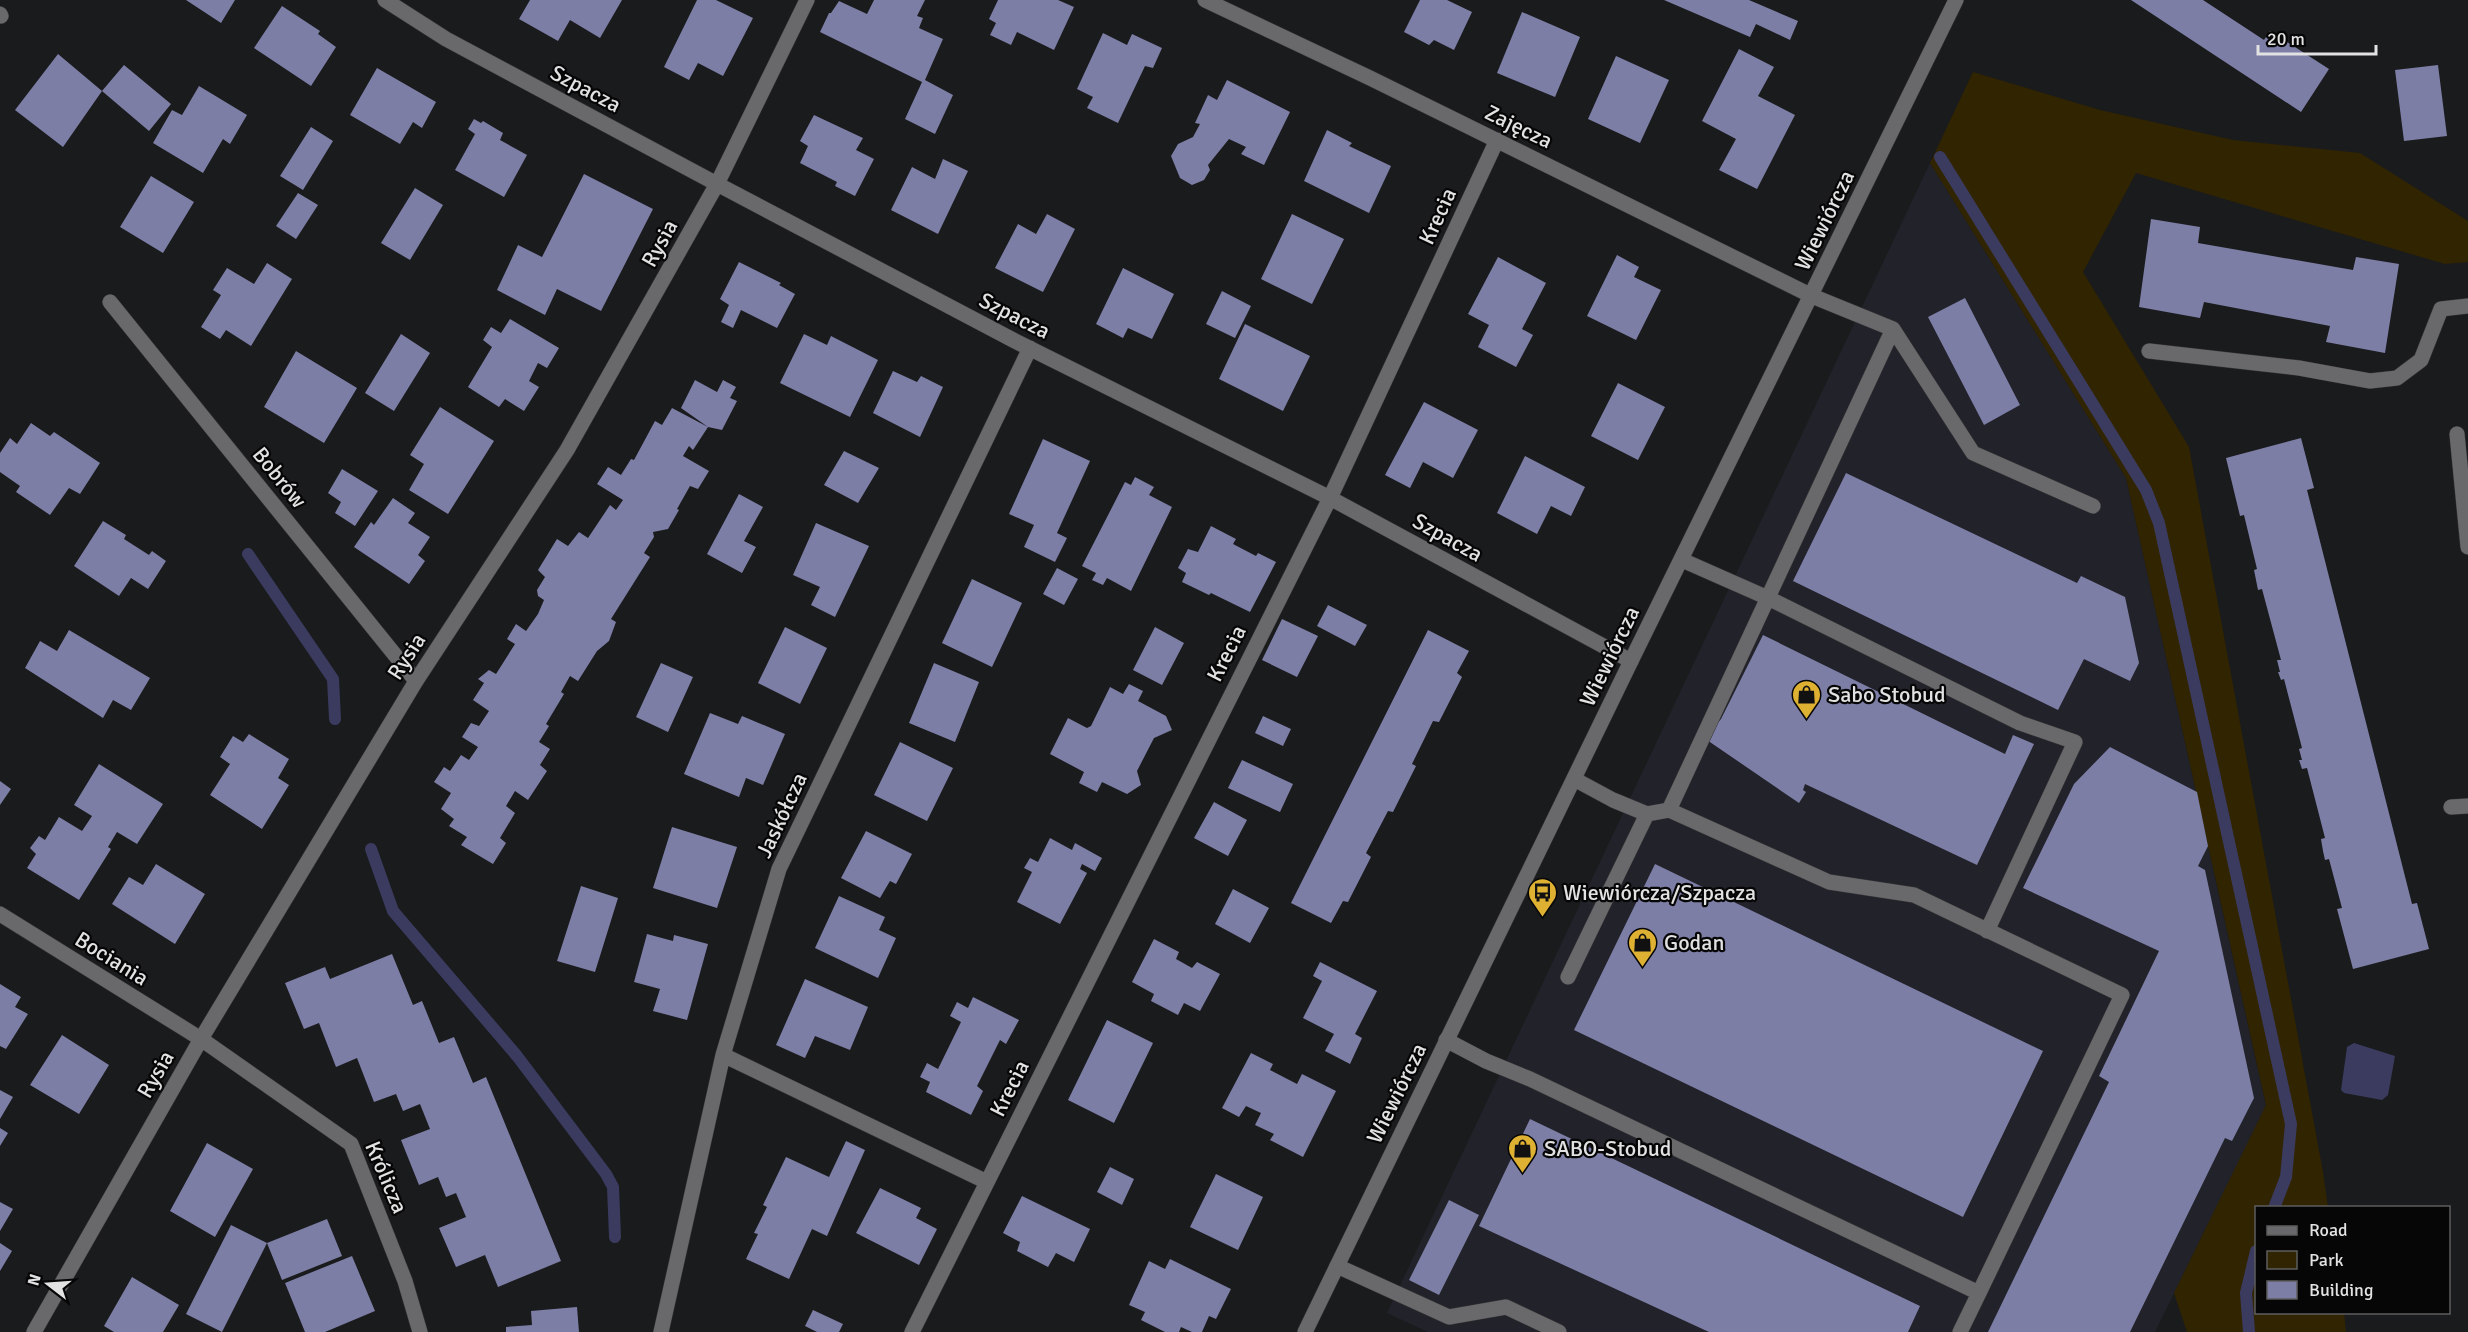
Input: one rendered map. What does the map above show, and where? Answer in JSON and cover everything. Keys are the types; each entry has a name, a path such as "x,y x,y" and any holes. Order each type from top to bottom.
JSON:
{"street":[{"name":"Szpacza","path":"385,0 447,39 717,184 1030,348 1330,498 1631,661"},
{"name":"Rysia","path":"34,1332 201,1039 416,681 567,450 717,184 807,0"},
{"name":"Zajęcza","path":"1205,0 1497,140 1812,296 1893,329"},
{"name":"Wiewiórcza","path":"1307,1331 1446,1040 1956,0"},
{"name":"Krecia","path":"912,1332 1330,498 1497,140"},
{"name":"Bobrów","path":"110,302 416,681"},
{"path":"2149,351 2299,368 2370,381 2397,378 2421,360 2441,309 2468,306"},
{"path":"1893,329 1973,453 2093,506"},
{"path":"1669,810 1893,329"},
{"name":"Jaskółcza","path":"661,1332 723,1055 779,869 1030,348"},
{"path":"2457,434 2468,547"},
{"path":"1682,560 1768,598 2020,723 2075,742 1987,931"},
{"path":"1574,778 1613,800 1647,814 1669,810 1829,882 1914,895 2122,995 1960,1332"},
{"path":"2451,807 2468,806"},
{"path":"1568,977 1647,814"},
{"name":"Bociania","path":"0,914 201,1039"},
{"name":"Królicza","path":"201,1039 351,1144 405,1281 420,1332"},
{"path":"1446,1040 1486,1061 1530,1079 1979,1293"},
{"path":"723,1055 987,1182"},
{"path":"1337,1266 1449,1317 1506,1307 1559,1332"}],"shaded area":[{"path":"1930,163 2126,478 2266,1106 2155,1332 1428,1332 1387,1313"}],"green space":[{"path":"1973,72 2100,110 2233,140 2360,153 2468,221 2468,262 2445,264 2136,173 2083,272 2189,447 2323,1172 2328,1206 2255,1206 2255,1314 2344,1314 2346,1332 2187,1332 2174,1293 2266,1105 2126,478 1930,163"}],"water":[{"path":"2354,1043 2395,1056 2388,1095 2382,1100 2344,1093 2341,1090 2347,1047"}],"building":[{"path":"186,0 235,0 221,23"},
{"path":"530,0 622,0 600,38 570,20 558,41 519,19"},
{"path":"697,0 716,0 753,18 723,76 698,63 689,80 664,67"},
{"path":"874,0 925,0 917,16 923,18 919,28 943,39 925,80 953,95 935,134 905,119 922,82 820,32 829,13 839,1 867,14"},
{"path":"998,0 1058,0 1074,7 1054,50 1017,32 1011,45 990,35 996,23 989,19"},
{"path":"1420,0 1447,0 1472,12 1454,50 1434,40 1429,45 1404,32"},
{"path":"1664,0 1749,0 1798,21 1790,40 1756,24 1750,37"},
{"path":"2131,0 2203,0 2264,40 2270,31 2329,69 2301,112"},
{"path":"282,6 320,31 318,34 336,47 311,86 254,48"},
{"path":"1522,12 1580,37 1555,97 1497,73"},
{"path":"1103,33 1127,45 1132,34 1162,48 1153,68 1145,66 1118,123 1087,108 1093,97 1077,89"},
{"path":"1739,49 1774,67 1758,96 1795,115 1757,189 1719,170 1736,139 1702,121"},
{"path":"58,54 102,91 63,147 15,110"},
{"path":"1616,56 1669,80 1640,143 1588,119"},
{"path":"124,65 171,104 149,131 102,91"},
{"path":"2438,65 2447,136 2404,141 2395,70"},
{"path":"377,68 436,102 422,128 413,122 400,144 350,115"},
{"path":"1227,80 1290,112 1264,165 1241,154 1246,147 1229,139 1208,165 1210,170 1204,180 1192,185 1180,178 1171,156 1178,144 1193,137 1200,124 1195,123 1208,95 1217,100"},
{"path":"199,86 247,115 230,144 223,139 203,173 153,143 172,110 182,115"},
{"path":"814,115 863,138 856,150 874,159 855,196 835,186 837,182 800,163 808,146 800,141"},
{"path":"474,119 481,123 483,121 503,133 500,140 527,155 504,197 455,170 475,134 468,129"},
{"path":"311,127 333,141 303,190 280,176"},
{"path":"1327,130 1352,143 1349,146 1391,166 1369,213 1304,181"},
{"path":"943,159 968,171 938,234 891,210 912,167 935,179"},
{"path":"584,174 653,209 601,311 557,289 545,315 497,290 518,245 542,257"},
{"path":"151,176 194,202 163,253 120,227"},
{"path":"415,188 443,205 410,260 381,243"},
{"path":"298,193 318,205 296,239 276,226"},
{"path":"1047,214 1075,229 1043,292 995,268 1018,224 1036,234"},
{"path":"1292,214 1344,239 1312,304 1261,279"},
{"path":"2151,219 2200,227 2198,243 2353,270 2356,257 2399,264 2385,353 2326,342 2330,326 2204,302 2200,318 2139,307"},
{"path":"1617,255 1639,267 1634,277 1661,290 1636,340 1587,316"},
{"path":"1498,257 1546,283 1522,329 1533,335 1516,367 1478,347 1489,325 1468,314"},
{"path":"739,262 781,283 779,285 795,294 777,328 741,310 733,328 721,322 729,305 720,299"},
{"path":"267,263 292,279 251,346 226,330 220,339 201,327 221,295 213,290 227,268 254,284"},
{"path":"1123,268 1174,294 1152,339 1128,328 1123,338 1096,324"},
{"path":"1222,291 1251,306 1235,338 1206,324"},
{"path":"1965,298 2020,405 1984,425 1928,317"},
{"path":"510,319 559,348 547,368 538,363 529,381 539,387 524,411 505,399 499,407 468,387 492,347 483,340 491,327 501,333"},
{"path":"1245,324 1310,356 1283,411 1219,379"},
{"path":"401,334 430,353 394,411 365,393"},
{"path":"804,334 827,345 831,336 878,360 850,417 780,383"},
{"path":"296,351 357,388 324,443 264,407"},
{"path":"893,371 917,382 921,376 943,387 920,437 873,413"},
{"path":"695,380 717,392 723,380 736,387 730,398 737,401 722,430 708,427 681,408"},
{"path":"1618,383 1665,407 1638,460 1591,436"},
{"path":"1424,402 1478,430 1453,478 1423,462 1410,488 1385,475"},
{"path":"440,407 494,441 448,514 409,490 424,464 410,455"},
{"path":"672,408 708,427 693,450 689,446 683,456 709,471 698,489 690,486 668,529 653,532 654,537 644,553 650,557 611,619 616,622 609,641 597,651 578,681 570,676 561,692 564,694 546,724 549,726 539,742 550,749 540,765 547,771 528,800 515,791 506,806 515,813 500,838 506,843 493,864 461,845 467,837 449,826 454,819 441,809 451,793 434,782 444,767 450,771 461,755 469,760 478,747 462,737 471,723 479,726 489,711 473,700 484,683 478,679 489,670 496,674 515,644 507,639 516,624 526,631 538,614 544,600 538,596 537,590 545,577 538,570 557,539 568,546 579,532 588,538 610,505 616,510 623,500 597,484 608,467 621,475 631,459 634,460 655,421 662,425"},
{"path":"31,423 50,436 54,432 100,463 80,494 69,488 50,515 16,492 20,486 0,472 0,453 10,438 17,444"},
{"path":"2301,438 2314,488 2307,490 2412,904 2417,903 2429,949 2353,969 2337,909 2342,908 2329,859 2325,860 2323,851 2321,839 2325,838 2307,768 2302,769 2299,760 2302,760 2299,749 2302,748 2284,679 2281,680 2278,672 2280,672 2277,660 2281,660 2262,589 2258,590 2254,570 2257,569 2244,515 2240,516 2226,458"},
{"path":"1043,439 1090,461 1057,533 1067,538 1055,562 1024,547 1034,525 1009,514"},
{"path":"844,451 879,468 858,503 824,485"},
{"path":"1525,456 1585,487 1571,516 1551,506 1537,534 1497,513"},
{"path":"342,469 378,491 355,526 335,513 341,502 328,493"},
{"path":"1846,473 2077,583 2081,576 2125,597 2139,663 2130,681 2084,659 2058,710 1793,581"},
{"path":"1135,477 1154,487 1149,495 1172,507 1131,591 1107,578 1103,585 1092,580 1096,573 1082,566 1125,482 1131,485"},
{"path":"739,494 763,507 744,541 756,547 742,573 707,554"},
{"path":"393,498 415,513 408,523 430,537 418,555 425,561 409,584 354,547 371,522 374,525"},
{"path":"103,521 126,535 124,539 149,555 152,551 166,561 148,589 131,578 119,596 74,566"},
{"path":"816,523 869,546 835,617 811,605 820,587 793,575"},
{"path":"1211,526 1236,539 1233,544 1256,556 1258,553 1276,562 1250,612 1182,582 1186,573 1178,568 1188,549 1198,552"},
{"path":"1057,568 1078,579 1064,605 1043,594"},
{"path":"972,579 1022,603 992,667 942,643"},
{"path":"1328,605 1367,625 1355,646 1317,626"},
{"path":"1282,619 1318,636 1297,677 1262,660"},
{"path":"785,627 827,648 800,704 758,683"},
{"path":"1155,627 1184,643 1162,685 1133,670"},
{"path":"69,630 150,678 131,710 113,700 103,718 25,668 40,641 57,651"},
{"path":"1428,630 1469,651 1457,673 1462,677 1439,722 1433,721 1412,764 1416,766 1393,812 1388,811 1366,853 1371,857 1348,902 1343,901 1331,923 1291,903"},
{"path":"1763,635 2005,754 2013,735 2034,744 1977,865 1805,784 1803,790 1806,792 1799,803 1704,738 1721,719"},
{"path":"661,663 693,677 668,732 636,717"},
{"path":"934,663 979,682 955,742 909,723"},
{"path":"1129,684 1143,691 1138,701 1166,716 1172,730 1154,738 1137,771 1141,785 1127,794 1102,782 1097,792 1079,783 1084,772 1050,754 1068,718 1087,728 1091,726 1110,687 1123,694"},
{"path":"710,713 738,724 742,716 785,734 763,785 746,778 739,797 684,774"},
{"path":"1263,716 1291,729 1283,746 1255,733"},
{"path":"249,734 289,759 278,778 289,785 262,829 210,795 230,764 220,757 233,736 243,742"},
{"path":"900,742 953,768 927,821 874,795"},
{"path":"2110,747 2197,792 2208,846 2198,866 2205,870 2254,1098 2232,1141 2225,1138 2130,1332 1988,1332 2109,1082 2099,1076 2159,951 2023,888 2074,784"},
{"path":"1242,760 1293,784 1280,812 1228,788"},
{"path":"99,764 163,804 137,844 117,832 108,847 111,849 79,900 27,868 36,854 30,848 39,836 45,840 59,817 82,831 92,816 74,805"},
{"path":"0,781 11,789 0,805"},
{"path":"1214,802 1247,820 1228,856 1194,838"},
{"path":"672,827 737,847 717,908 653,888"},
{"path":"866,831 912,854 896,884 890,881 880,898 841,878"},
{"path":"1050,838 1072,850 1075,843 1102,858 1095,871 1082,864 1080,869 1087,873 1060,924 1017,902 1032,872 1024,868 1030,858 1038,862"},
{"path":"156,864 205,894 175,944 112,904 129,877 143,885"},
{"path":"1655,864 2043,1051 1963,1217 1574,1030"},
{"path":"581,886 618,898 595,972 557,961"},
{"path":"1233,889 1269,908 1250,943 1215,924"},
{"path":"839,896 885,917 879,930 896,938 878,978 815,948"},
{"path":"647,934 673,941 674,935 708,944 687,1020 653,1011 660,989 634,982"},
{"path":"1154,939 1179,952 1176,959 1192,968 1197,962 1220,974 1200,1011 1184,1003 1178,1015 1151,1001 1154,994 1132,982"},
{"path":"392,954 413,1005 422,1001 439,1043 454,1037 473,1083 486,1077 561,1261 498,1287 485,1255 456,1267 439,1228 466,1217 456,1193 446,1197 438,1177 419,1185 401,1140 430,1129 420,1104 403,1111 396,1094 374,1102 357,1058 336,1067 319,1023 304,1029 285,983 325,967 330,979"},
{"path":"1320,962 1377,991 1355,1034 1362,1038 1350,1064 1325,1051 1334,1034 1303,1018 1322,981 1313,976"},
{"path":"805,979 868,1007 850,1050 815,1036 805,1058 776,1045"},
{"path":"0,984 21,997 15,1007 28,1014 6,1049 0,1046"},
{"path":"973,997 1019,1020 1006,1044 1000,1040 977,1086 983,1091 971,1115 926,1092 930,1082 920,1077 927,1063 938,1069 961,1022 950,1016 957,1002 968,1008"},
{"path":"1107,1020 1153,1043 1114,1123 1068,1100"},
{"path":"62,1035 109,1065 79,1114 30,1085"},
{"path":"1251,1053 1273,1064 1270,1070 1297,1084 1302,1074 1336,1091 1303,1157 1270,1140 1274,1134 1255,1125 1261,1113 1246,1106 1239,1117 1222,1108"},
{"path":"0,1090 13,1097 0,1119"},
{"path":"1530,1119 1920,1306 1908,1332 1709,1332 1479,1226"},
{"path":"0,1128 8,1133 0,1146"},
{"path":"846,1141 865,1150 827,1236 812,1229 789,1279 746,1259 758,1234 754,1233 767,1207 763,1205 786,1157 829,1177"},
{"path":"207,1143 253,1169 215,1237 170,1211"},
{"path":"1110,1167 1134,1179 1122,1205 1097,1192"},
{"path":"1216,1174 1263,1197 1238,1250 1190,1227"},
{"path":"880,1188 921,1208 916,1218 937,1229 919,1265 856,1233"},
{"path":"1022,1196 1090,1229 1074,1262 1056,1253 1048,1267 1017,1251 1020,1242 1003,1233"},
{"path":"1449,1200 1479,1215 1439,1295 1409,1280"},
{"path":"0,1202 13,1209 0,1231"},
{"path":"327,1219 342,1256 282,1280 267,1243"},
{"path":"231,1225 267,1243 222,1332 186,1314"},
{"path":"0,1243 12,1251 0,1271"},
{"path":"352,1256 375,1311 325,1332 305,1332 285,1283"},
{"path":"1170,1259 1231,1289 1216,1319 1209,1316 1202,1332 1192,1332 1181,1327 1179,1332 1165,1332 1141,1320 1145,1312 1129,1305 1149,1261 1165,1269"},
{"path":"132,1277 179,1305 163,1332 114,1332 104,1326"},
{"path":"577,1307 579,1332 506,1332 506,1327 532,1325 531,1311"},
{"path":"813,1310 843,1324 839,1332 817,1332 805,1326"}],"waterway":[{"path":"1940,157 2146,490 2159,523 2291,1124 2286,1177 2275,1206"},
{"path":"248,554 333,679 335,719"},
{"path":"371,849 393,911 517,1056 606,1174 613,1187 615,1237"},
{"path":"2249,1332 2246,1293 2255,1255"}],"place":[{"name":"Sabo Stobud","path":"1807,720"},
{"name":"Wiewiórcza/Szpacza","path":"1542,918"},
{"name":"Godan","path":"1643,968"},
{"name":"SABO-Stobud","path":"1523,1174"}]}
